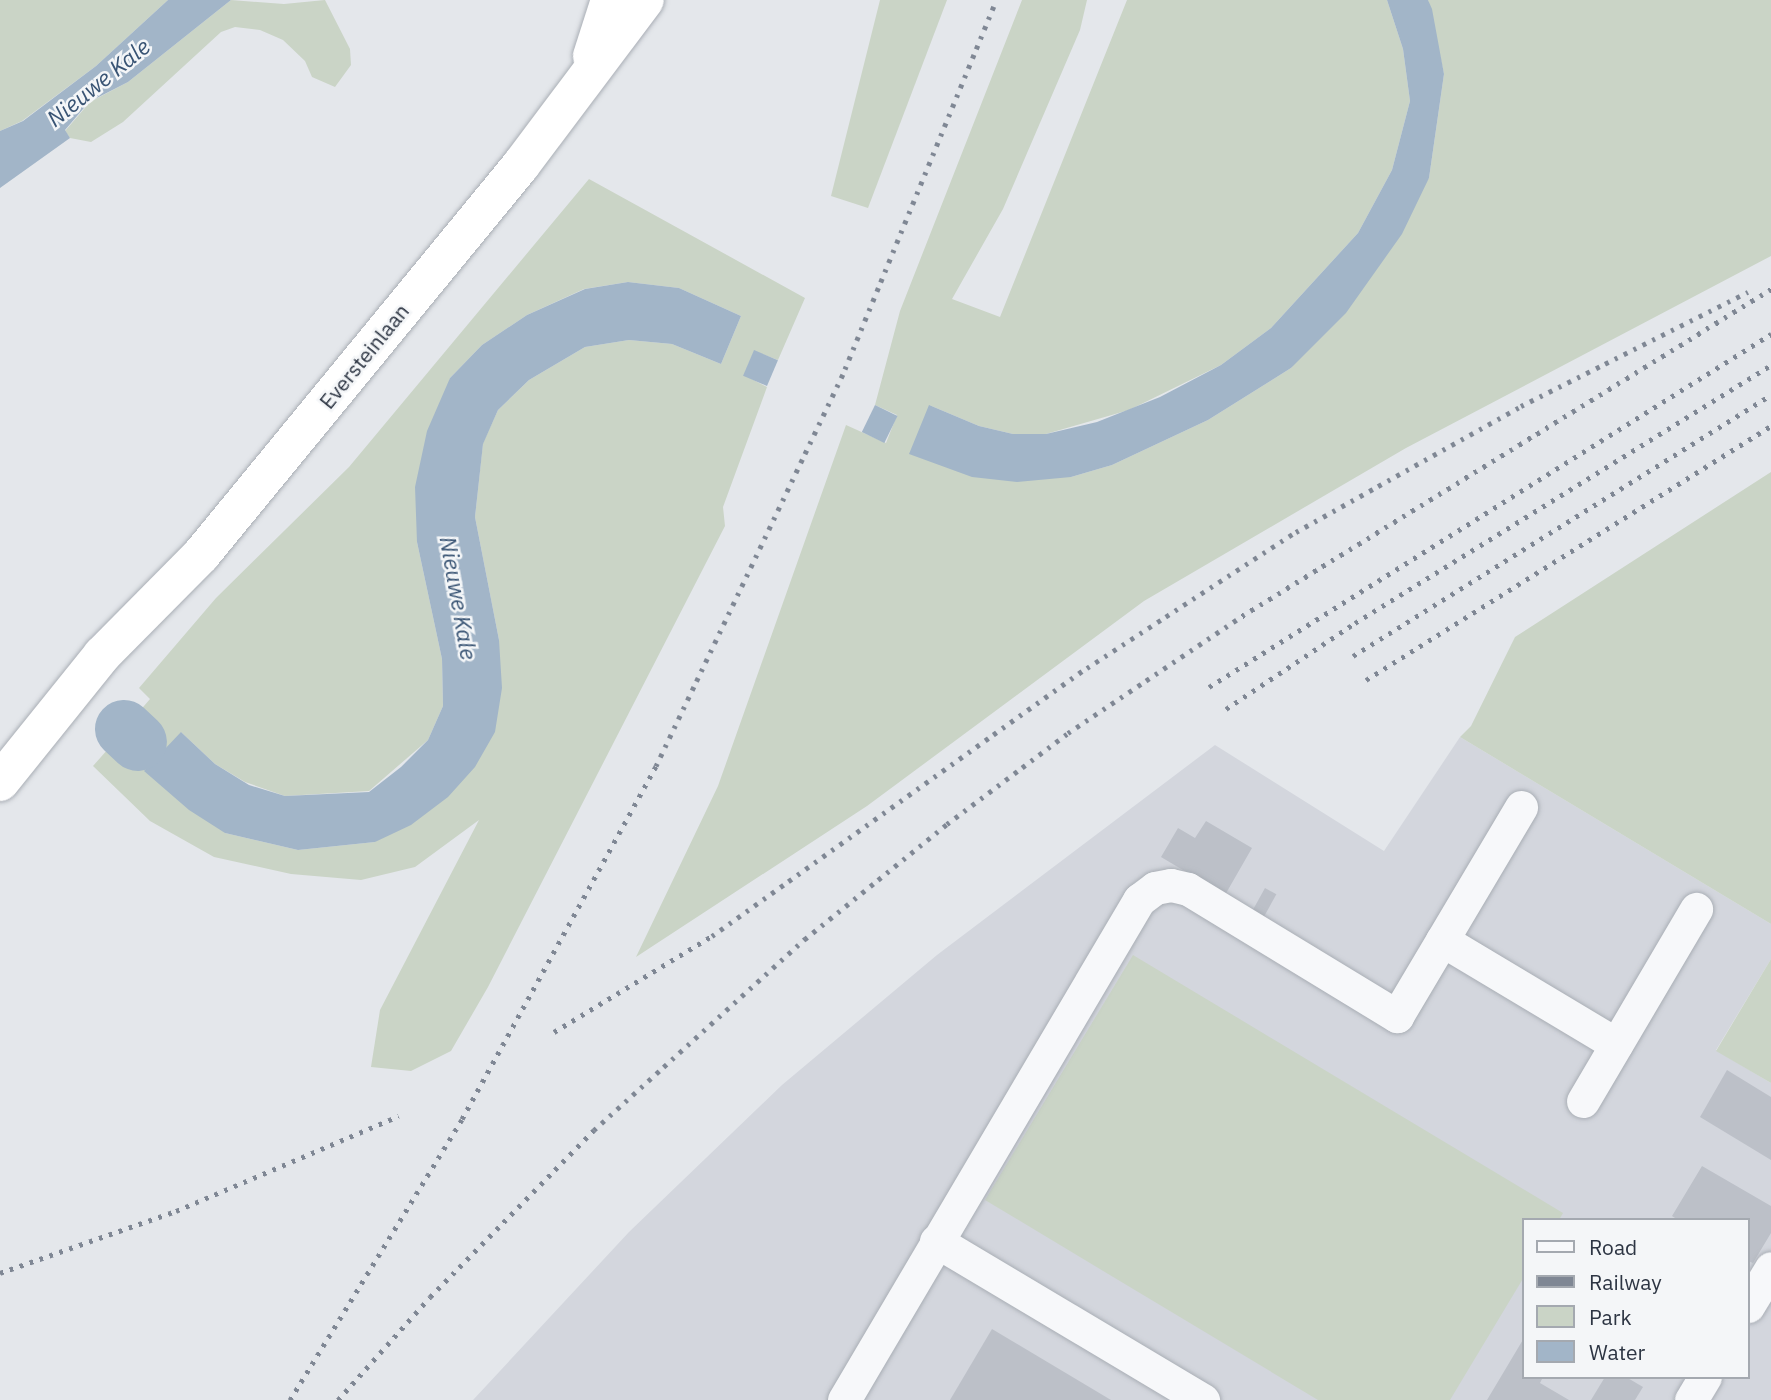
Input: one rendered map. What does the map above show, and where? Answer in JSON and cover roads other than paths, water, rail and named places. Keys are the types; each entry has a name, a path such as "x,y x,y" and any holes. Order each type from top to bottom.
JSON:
{"highway":[{"path":"582,88 610,0"},
{"name":"Eversteinlaan","path":"0,782 102,655 142,620 209,545 582,88 645,0"}],"lane":[{"path":"844,1400 1120,926 1139,900 1155,888 1171,885 1188,889 1396,1016 1521,807"},
{"path":"1583,1101 1696,909"},
{"path":"1442,940 1616,1044"},
{"path":"936,1241 1203,1400"},
{"path":"1750,1303 1771,1268"},
{"path":"1691,1400 1704,1379"}],"water":[{"path":"168,0 231,0 128,82 89,102 65,130 70,138 0,188 0,131 23,121 96,66"},
{"path":"1387,0 1428,0 1432,9 1444,74 1429,178 1402,234 1346,313 1291,368 1208,420 1112,465 1071,477 1017,482 972,477 909,454 929,405 979,426 1013,434 1046,434 1097,422 1160,397 1221,365 1271,328 1358,233 1392,170 1410,101 1403,49"},
{"path":"628,282 679,288 741,316 721,364 672,344 629,340 585,347 529,380 498,410 483,444 475,517 499,640 502,688 495,732 475,767 448,797 411,825 375,842 298,850 225,833 189,810 144,771 181,732 215,764 249,785 285,796 369,792 401,767 428,740 443,706 442,659 417,542 415,487 427,431 450,378 482,345 527,315 585,289"},
{"path":"754,350 778,360 767,386 743,376"},
{"path":"875,405 897,416 884,443 862,432"}],"waterway":[{"name":"Nieuwe Kale","path":"124,729 138,742"}],"railway":[{"path":"290,1400 462,1119 656,766 845,369 996,0"},
{"path":"338,1400 430,1297 594,1130 805,939 947,824 1068,733 1242,616 1771,289"},
{"path":"554,1032 712,936 1087,668 1296,532 1521,406 1748,292"},
{"path":"1209,687 1771,334"},
{"path":"1226,709 1355,623 1771,365"},
{"path":"1353,656 1771,395"},
{"path":"1366,680 1771,426"},
{"path":"0,1273 176,1211 399,1116"}]}
